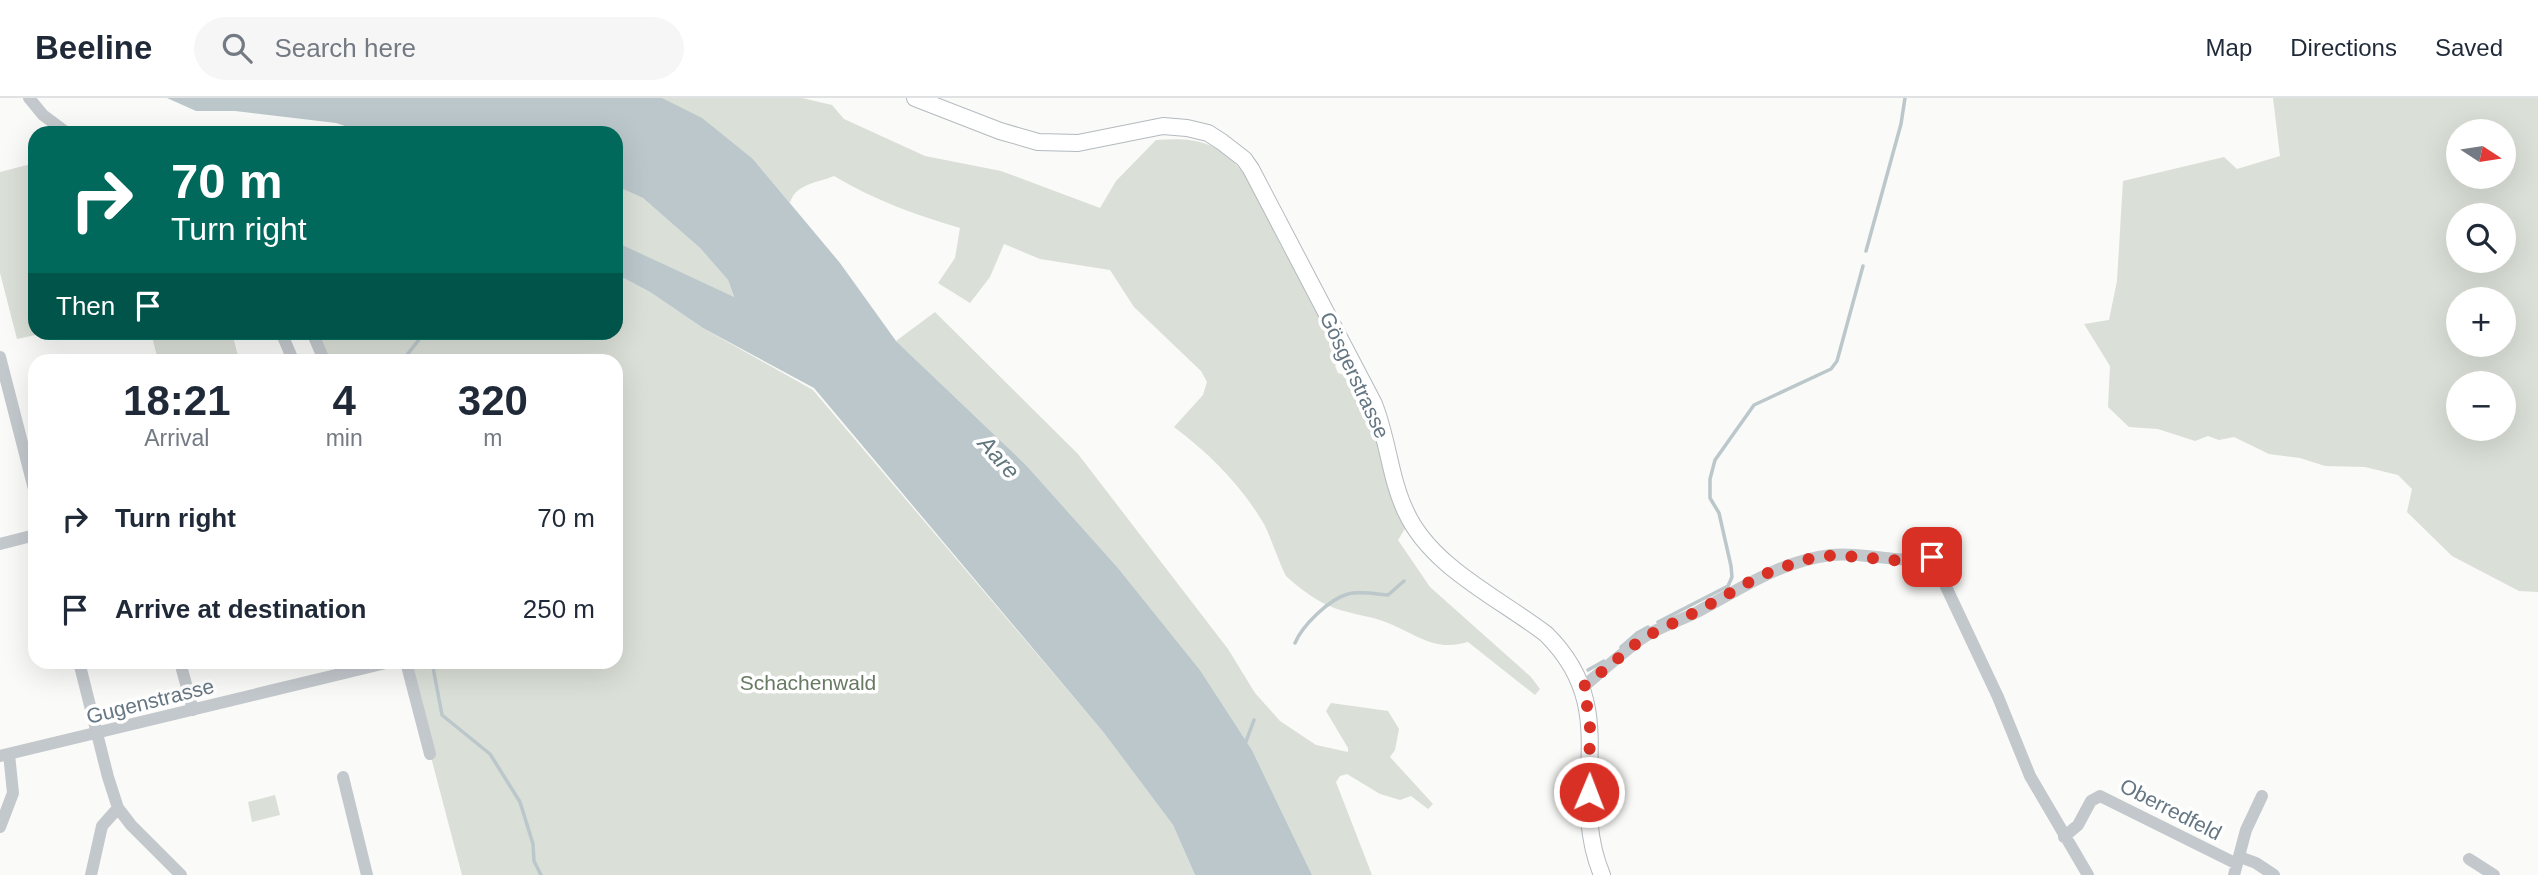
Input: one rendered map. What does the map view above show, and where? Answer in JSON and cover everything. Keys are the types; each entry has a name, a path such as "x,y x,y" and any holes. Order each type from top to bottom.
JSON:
{"main road":[{"name":"Gösgerstrasse","path":"915,98 1000,131 1038,142 1078,143 1163,126 1177,127 1208,133 1244,159 1282,225 1374,404 1382,424 1405,511 1416,532 1435,555 1546,634 1569,659 1583,687 1590,720 1590,831 1602,875"}],"street":[{"path":"29,98 43,115 58,126"},
{"path":"0,357 6,402 28,471"},
{"path":"0,544 28,537"},
{"path":"1583,687 1643,638 1780,568 1808,559 1834,555 1904,561 1932,557 1998,697 2025,765 2088,875"},
{"path":"81,669 118,808 131,825 181,875"},
{"path":"182,669 193,710"},
{"name":"Gugenstrasse","path":"2,755 361,669"},
{"path":"408,669 430,754"},
{"path":"0,827 13,793 2,755"},
{"path":"343,777 367,875"},
{"name":"Oberredfeld","path":"2064,837 2078,825 2091,801 2100,796 2237,865"},
{"path":"2262,796 2246,830 2237,865 2256,863 2274,875"},
{"path":"90,875 102,826 118,808"},
{"path":"2469,859 2494,875"}],"green space":[{"path":"662,98 802,98 832,105 844,119 925,156 1001,171 1100,208 1116,181 1156,140 1196,141 1224,154 1237,165 1247,179 1280,244 1304,280 1345,356 1335,366 1338,373 1357,379 1406,527 1398,540 1430,587 1531,677 1540,689 1535,695 1468,642 1456,645 1436,644 1381,620 1334,608 1301,589 1287,577 1264,524 1245,496 1212,459 1174,427 1203,395 1207,382 1201,371 1134,307 1110,270 1040,259 1004,244 990,277 970,303 938,283 955,258 960,228 895,206 834,176 802,188 790,203 753,159 721,134"},
{"path":"2273,98 2538,98 2538,592 2519,591 2452,556 2407,512 2412,489 2398,475 2365,467 2325,466 2300,458 2269,454 2234,437 2219,440 2208,436 2195,441 2158,429 2129,427 2108,407 2110,366 2084,324 2109,320 2117,281 2123,181 2224,157 2237,169 2280,156"},
{"path":"28,165 28,337 17,339 0,273 0,172"},
{"path":"623,189 643,198 700,248 728,280 734,298 623,245"},
{"name":"Schachenwald","path":"623,278 650,292 703,328 813,390 1104,733 1173,825 1195,875 462,875 408,669 623,669 623,354 321,354 315,340 623,340"},
{"path":"935,312 1078,454 1228,649 1255,693 1280,721 1316,745 1348,752 1326,711 1331,703 1388,711 1399,729 1395,750 1390,757 1433,804 1428,809 1411,796 1400,800 1380,794 1347,774 1340,776 1336,782 1372,875 1312,875 1252,750 1200,670 1118,568 1026,465 896,341"},
{"path":"153,340 234,340 237,354 156,354"},
{"path":"275,795 280,815 252,822 248,802"}],"water":[{"name":"Aare","path":"167,98 662,98 702,118 753,159 840,263 896,341 1026,465 1118,568 1200,670 1252,750 1312,875 1195,875 1173,825 1104,733 814,388 703,328 650,292 623,278 623,245 734,297 728,280 700,248 643,198 623,189 623,126 345,126 235,111 196,111"}],"waterway":[{"path":"1866,251 1901,124 1905,98"},
{"path":"1658,622 1728,586 1732,577 1731,566 1719,513 1710,498 1710,479 1715,460 1754,405 1831,369 1837,361 1863,266"},
{"path":"408,354 419,340"},
{"path":"1295,643 1317,614 1333,601 1357,593 1388,595 1404,581"},
{"path":"1621,647 1648,627"},
{"path":"1588,670 1604,661"},
{"path":"433,669 442,715 490,754 520,802 533,844 534,861 541,875"},
{"path":"1245,744 1254,720"}],"route":[{"path":"1589,792 1590,720 1583,687 1643,638 1758,577 1808,559 1834,555 1916,561 1932,557"}]}
